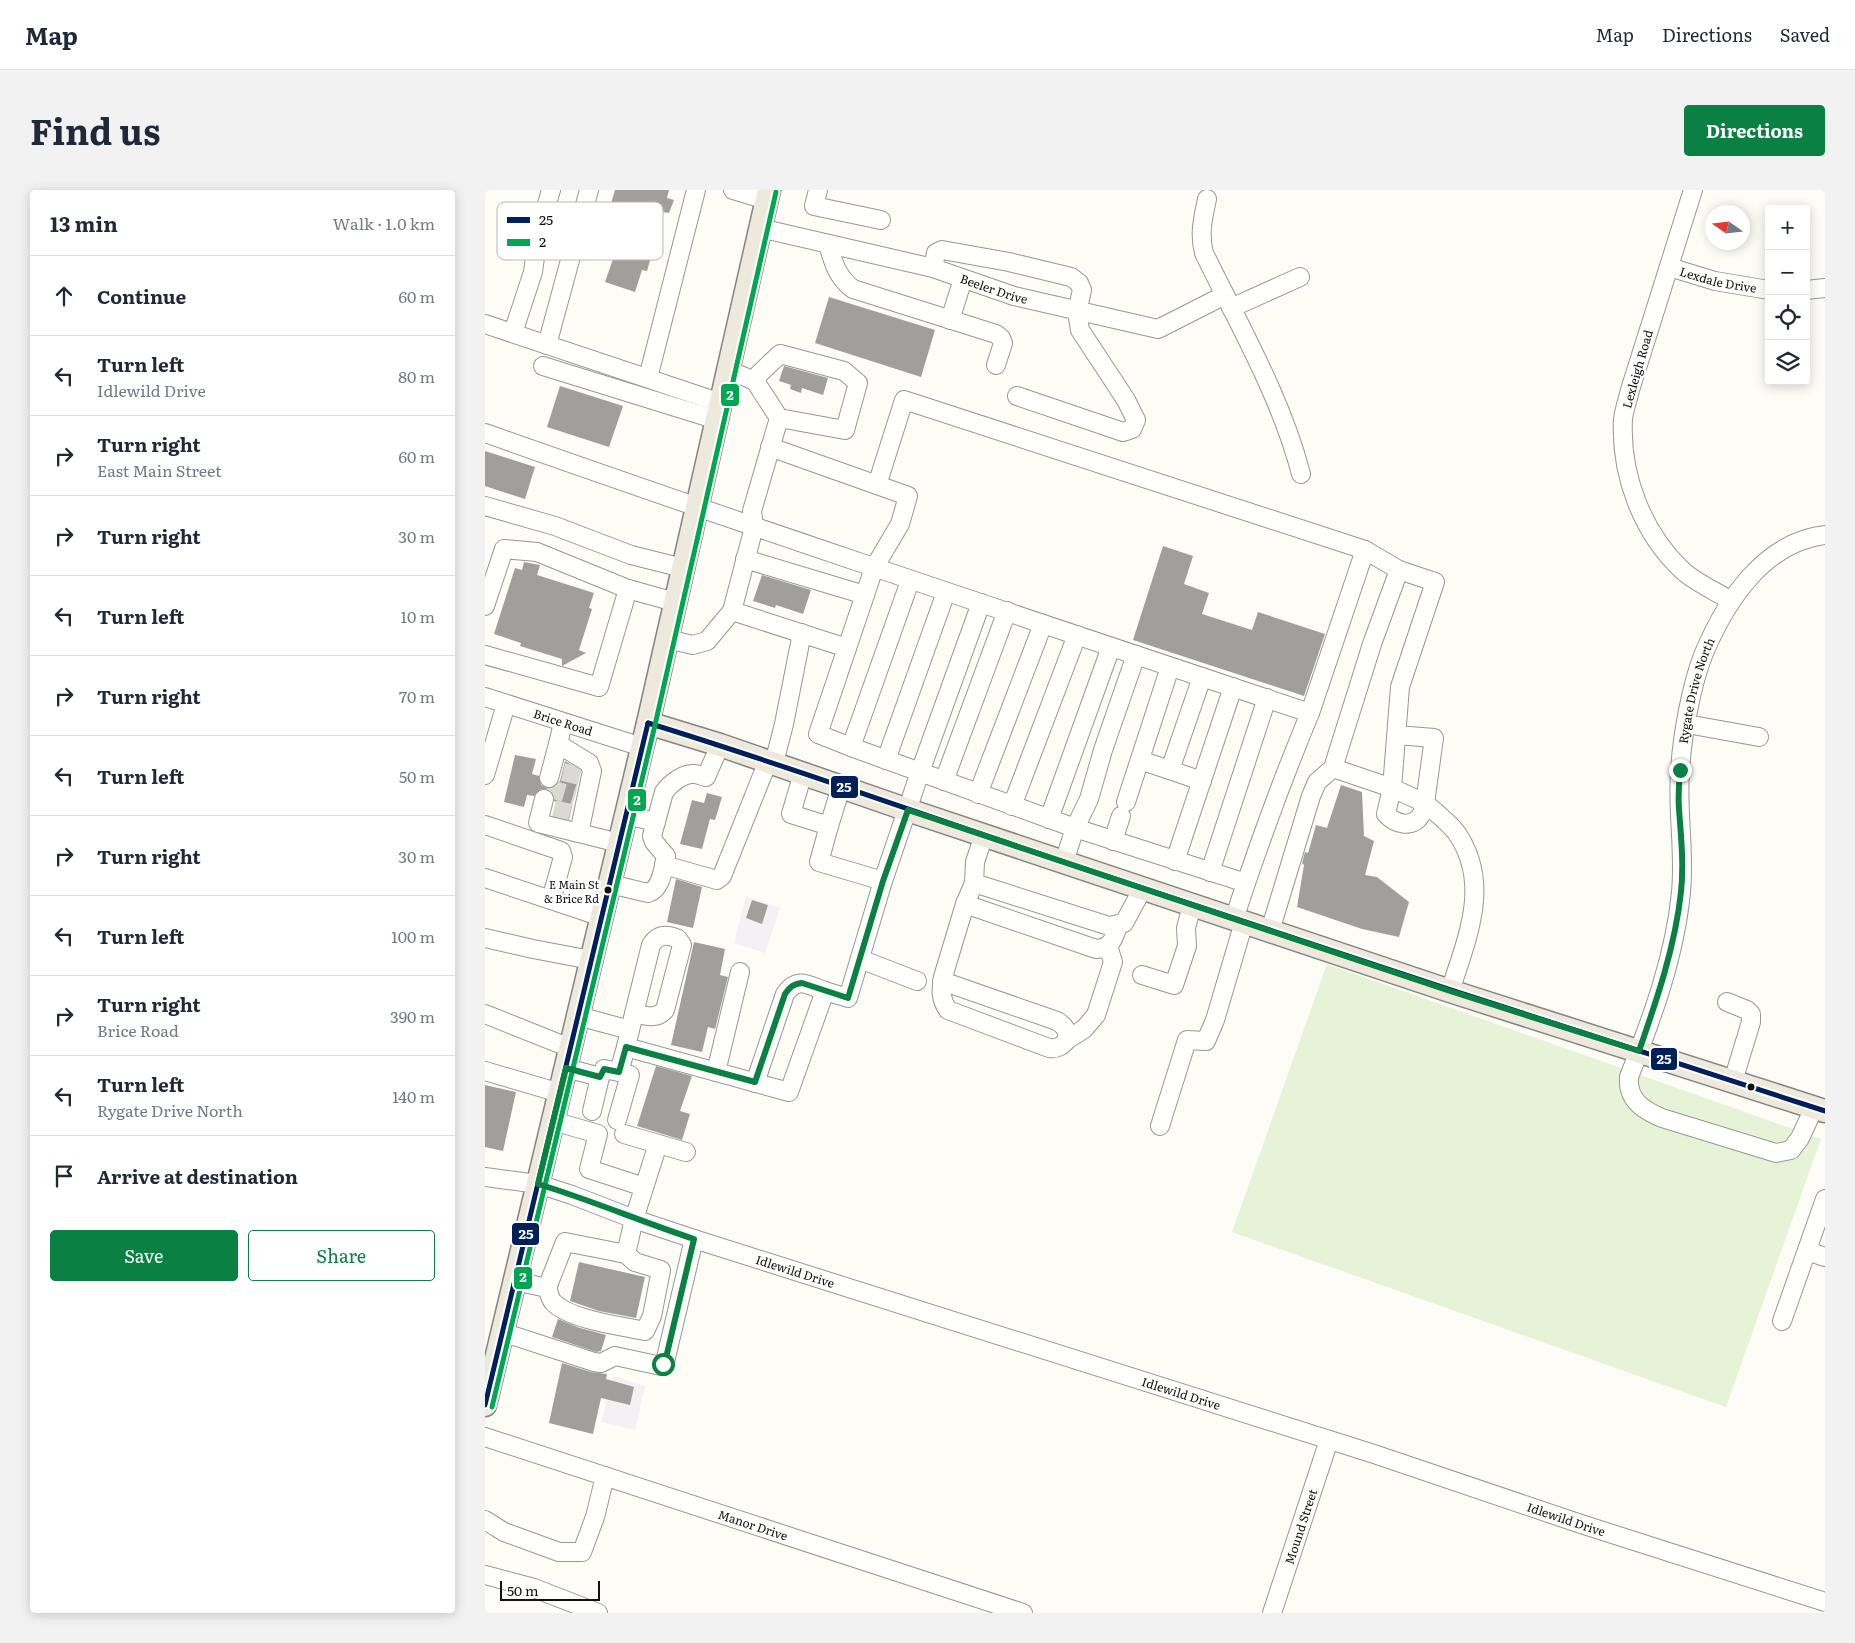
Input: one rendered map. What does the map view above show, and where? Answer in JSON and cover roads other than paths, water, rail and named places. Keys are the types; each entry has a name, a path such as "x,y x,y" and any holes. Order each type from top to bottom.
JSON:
{"main road":[{"path":"485,1405 489,1374 503,1332 648,723 767,195"},
{"path":"648,723 720,744 908,810 1450,991 1820,1110"}],"street":[{"path":"648,378 696,190"},
{"path":"733,190 767,195"},
{"path":"818,190 815,206 881,220"},
{"name":"Lexleigh Road","path":"1693,190 1630,390 1623,418 1624,446 1631,486 1638,505 1657,541 1683,572 1731,601"},
{"path":"1207,199 1201,227 1204,253 1277,406 1293,444 1301,474"},
{"name":"Beeler Drive","path":"760,228 933,268 1014,296 1077,312 1158,329 1228,301 1299,276"},
{"path":"827,244 836,271 843,282 853,290 996,334 1003,343 996,366"},
{"path":"933,268 934,257 936,253 942,250 1009,262 1071,277 1079,283 1082,290 1077,312 1080,330 1127,400 1136,420 1132,429 1123,432 1017,396"},
{"path":"513,333 533,272 535,260"},
{"path":"547,345 570,260"},
{"name":"Lexdale Drive","path":"1669,267 1715,281 1765,289"},
{"path":"950,320 963,279"},
{"path":"1810,290 1825,288"},
{"path":"485,324 648,378 719,411"},
{"path":"728,370 755,381 779,418 845,430 858,383 844,370 780,354 759,374 755,381"},
{"path":"543,366 719,411"},
{"path":"877,485 903,400 1365,550 1399,570 1435,582 1400,687 1392,788 1386,814 1393,821 1403,824 1413,822 1421,816 1425,803 1434,738 1397,735"},
{"path":"667,639 693,645 707,641 732,611 754,527 752,511 779,418"},
{"path":"485,433 910,581 1007,611 1170,667 1310,712"},
{"path":"770,447 908,496 901,524 874,568 818,734 1049,819 1246,883"},
{"path":"485,506 555,526 631,555 683,568"},
{"name":"Rygate Drive North","path":"1820,1110 1791,1150 1776,1153 1662,1118 1644,1110 1634,1100 1629,1085 1629,1077 1665,974 1675,934 1683,860 1679,806 1680,770 1693,689 1704,653 1731,601 1760,566 1777,552 1797,541 1825,535"},
{"path":"485,606 504,549 537,552 628,589 675,602"},
{"path":"1160,1126 1187,1040 1206,1041 1215,1020 1246,883 1281,783 1310,712 1365,550"},
{"path":"745,559 865,595"},
{"path":"1270,931 1311,796 1317,782 1333,768 1399,570"},
{"path":"851,747 910,581"},
{"path":"485,655 599,687 628,589"},
{"path":"886,760 946,592"},
{"path":"755,1082 785,994 790,986 802,983 848,998 883,881 981,603"},
{"path":"732,611 847,648"},
{"path":"944,781 1007,611"},
{"path":"978,794 1043,624"},
{"path":"664,865 717,880 722,876 771,762 784,724 802,633"},
{"path":"1013,806 1077,635"},
{"path":"1049,819 1111,647"},
{"path":"1064,862 1075,828 1089,798 1103,750 1136,655"},
{"path":"1113,841 1170,667"},
{"path":"1170,770 1202,677"},
{"path":"1175,860 1233,687"},
{"name":"Brice Road","path":"485,697 642,747"},
{"path":"1210,872 1267,698"},
{"path":"485,775 506,704"},
{"path":"554,773 563,722"},
{"path":"1687,724 1759,737"},
{"path":"558,744 589,762 593,771 585,778 581,797 562,813 619,843"},
{"path":"610,884 649,893 655,891 667,856 654,842 653,836 664,792 669,786 687,774 695,773 706,778 720,744"},
{"path":"1140,760 1202,782"},
{"path":"1333,768 1392,788 1425,803 1455,832 1471,859 1476,886 1474,910 1450,991"},
{"path":"803,774 791,814 829,826"},
{"path":"841,787 819,862 883,881"},
{"path":"626,815 656,822"},
{"path":"485,826 561,851 563,857 551,900"},
{"path":"984,835 975,862 974,883 965,904 942,981 942,1002 948,1010 1049,1048 1062,1046 1084,1029 1096,1015 1113,962 1108,946"},
{"path":"485,878 602,917"},
{"path":"974,883 1109,926 1124,923 1143,888"},
{"path":"965,904 1096,949 1105,949 1112,943 1119,924"},
{"path":"1141,975 1174,985 1187,946 1186,928 1192,905"},
{"path":"485,938 591,960"},
{"path":"860,959 917,981"},
{"path":"716,1072 740,972"},
{"path":"942,981 1057,1021 1063,1024 1067,1031 1068,1040"},
{"path":"626,1047 789,1092 825,991"},
{"path":"1727,1002 1747,1010 1751,1014 1751,1022 1733,1081"},
{"path":"485,1014 600,1077"},
{"path":"578,1016 632,1022 619,1072"},
{"path":"592,1111 600,1077 604,1069 630,1075 621,1127 658,1144 686,1152"},
{"path":"485,1071 560,1093"},
{"path":"553,1121 598,1134 589,1169 644,1188"},
{"path":"626,1254 634,1219 658,1144"},
{"name":"Idlewild Drive","path":"485,1177 538,1184 694,1239 1329,1440 1581,1524 1825,1602"},
{"path":"1782,1321 1825,1198"},
{"path":"503,1332 557,1351 601,1363 615,1356 661,1366 665,1362 694,1239"},
{"path":"565,1242 626,1254 635,1262 661,1270 652,1316 645,1331 582,1318 563,1309 552,1301 547,1288 565,1242"},
{"path":"1807,1251 1825,1257"},
{"path":"515,1281 547,1288"},
{"name":"Manor Drive","path":"485,1437 1023,1613"},
{"name":"Mound Street","path":"1272,1613 1329,1440"},
{"path":"485,1520 504,1532 559,1552 581,1552 595,1517 605,1476"},
{"path":"485,1575 534,1588 598,1613"}],"tunnel":[{"path":"563,772 580,776"},
{"path":"547,788 575,796"},
{"path":"554,809 570,813"}],"place":[{"name":"E Main St & Brice Rd","path":"608,890"}]}
